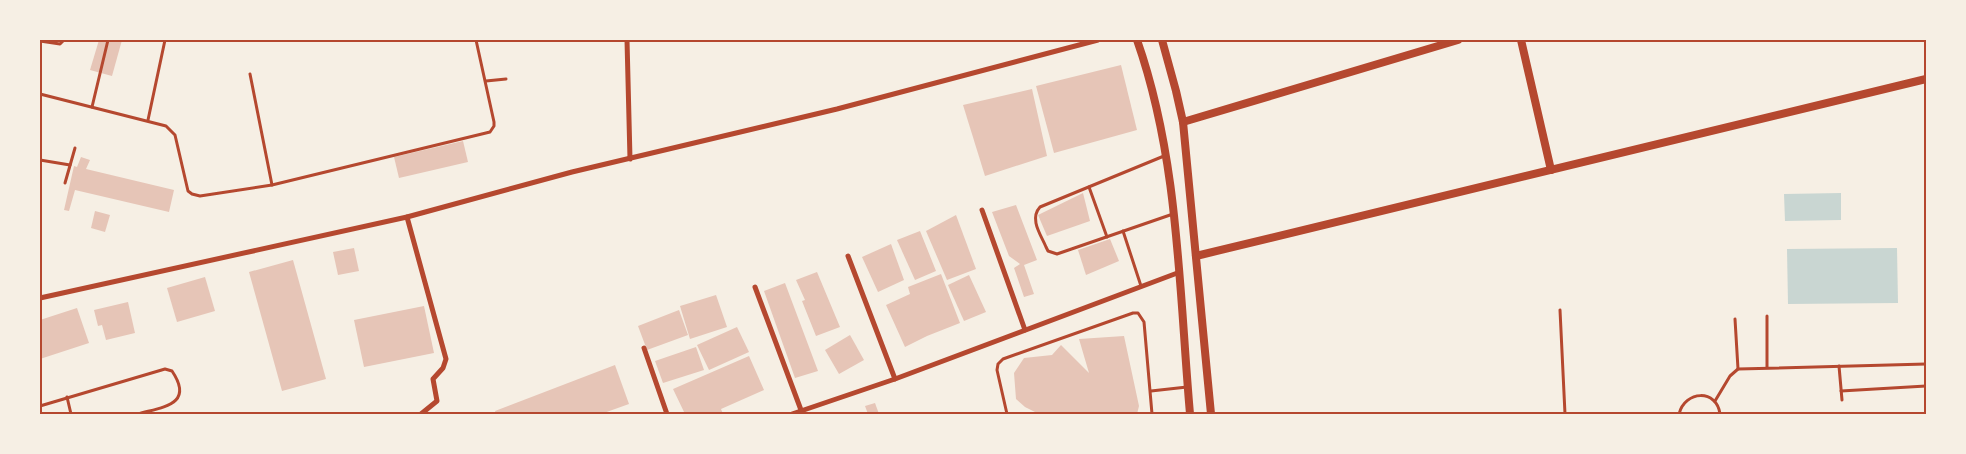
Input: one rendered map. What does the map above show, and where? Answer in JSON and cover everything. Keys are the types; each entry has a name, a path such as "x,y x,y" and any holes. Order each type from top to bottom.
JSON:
{"street":[{"path":"627,40 630,159"},
{"path":"40,298 407,217 572,172 837,108 1098,40"},
{"path":"1137,40 1153,96 1174,214 1190,414"},
{"path":"1163,40 1182,122 1211,414"},
{"path":"1182,122 1458,40"},
{"path":"1521,40 1551,170"},
{"path":"1196,256 1926,79"},
{"path":"982,210 1026,330"},
{"path":"407,217 446,359 443,368 433,379 436,401 421,414"},
{"path":"848,256 895,379"},
{"path":"792,414 895,379 1180,272"},
{"path":"755,287 801,410"},
{"path":"644,348 667,414"}],"lane":[{"path":"40,41 60,44 64,40"},
{"path":"92,106 108,40"},
{"path":"148,120 165,40"},
{"path":"40,94 166,126 175,136 187,186 192,194 200,196 272,185 490,132 494,122 476,40"},
{"path":"250,74 272,185"},
{"path":"486,81 506,79"},
{"path":"65,183 75,148"},
{"path":"1164,156 1040,207 1036,214 1036,223 1048,251 1057,254 1174,214"},
{"path":"40,160 70,165"},
{"path":"1089,187 1107,237"},
{"path":"1124,231 1142,286"},
{"path":"1560,310 1565,414"},
{"path":"1007,414 997,370 998,364 1003,359 1132,313 1138,313 1144,322 1152,414"},
{"path":"1767,316 1767,367"},
{"path":"1735,319 1738,369"},
{"path":"1715,402 1730,376 1738,369 1926,364"},
{"path":"1839,366 1842,400"},
{"path":"40,406 165,369 172,371 180,391 178,399 172,404 138,414"},
{"path":"1841,390 1926,386"},
{"path":"1151,391 1187,387"},
{"path":"1680,414 1685,402 1694,396 1706,396 1715,402 1720,414"},
{"path":"66,397 71,414"}],"shaded area":[{"path":"1841,193 1841,220 1785,221 1784,194"},
{"path":"1897,248 1898,303 1788,304 1787,249"}],"building":[{"path":"99,40 122,40 112,76 90,70"},
{"path":"1121,65 1137,130 1054,153 1036,86"},
{"path":"1032,89 1047,156 985,176 963,105"},
{"path":"463,141 468,162 399,178 394,157"},
{"path":"81,157 90,160 86,169 174,190 169,212 75,190 69,211 64,210 74,166 77,167"},
{"path":"1083,193 1090,221 1047,236 1038,215"},
{"path":"1016,205 1037,260 1024,265 1034,294 1024,297 1014,268 1020,264 1009,256 992,212"},
{"path":"95,211 110,215 105,232 91,228"},
{"path":"956,215 976,269 947,280 926,231"},
{"path":"920,231 936,271 915,280 897,240"},
{"path":"1110,239 1119,261 1086,275 1078,250"},
{"path":"891,244 904,280 878,292 862,257"},
{"path":"354,248 359,271 338,275 333,252"},
{"path":"293,260 326,379 282,391 249,272"},
{"path":"817,272 840,327 816,336 802,301 805,300 796,280"},
{"path":"941,274 960,323 905,347 886,305 910,294 908,287"},
{"path":"969,275 986,312 964,321 948,285"},
{"path":"205,277 215,311 177,322 167,288"},
{"path":"785,283 818,371 795,378 764,291"},
{"path":"716,295 727,327 690,339 680,306"},
{"path":"128,302 135,333 106,340 102,325 98,326 94,310"},
{"path":"424,306 434,353 364,367 354,320"},
{"path":"77,308 89,343 40,359 40,320"},
{"path":"679,310 688,335 647,350 638,326"},
{"path":"737,327 749,352 709,370 697,345"},
{"path":"850,335 864,360 839,374 825,350"},
{"path":"1124,336 1139,406 1137,414 1034,414 1035,412 1025,407 1016,399 1014,373 1024,358 1052,355 1061,345 1089,373 1079,339"},
{"path":"696,347 704,370 663,383 655,361"},
{"path":"749,356 764,390 721,409 723,414 685,414 673,389"},
{"path":"615,365 629,404 601,414 496,414 495,411"},
{"path":"875,403 879,414 868,414 865,406"}]}
